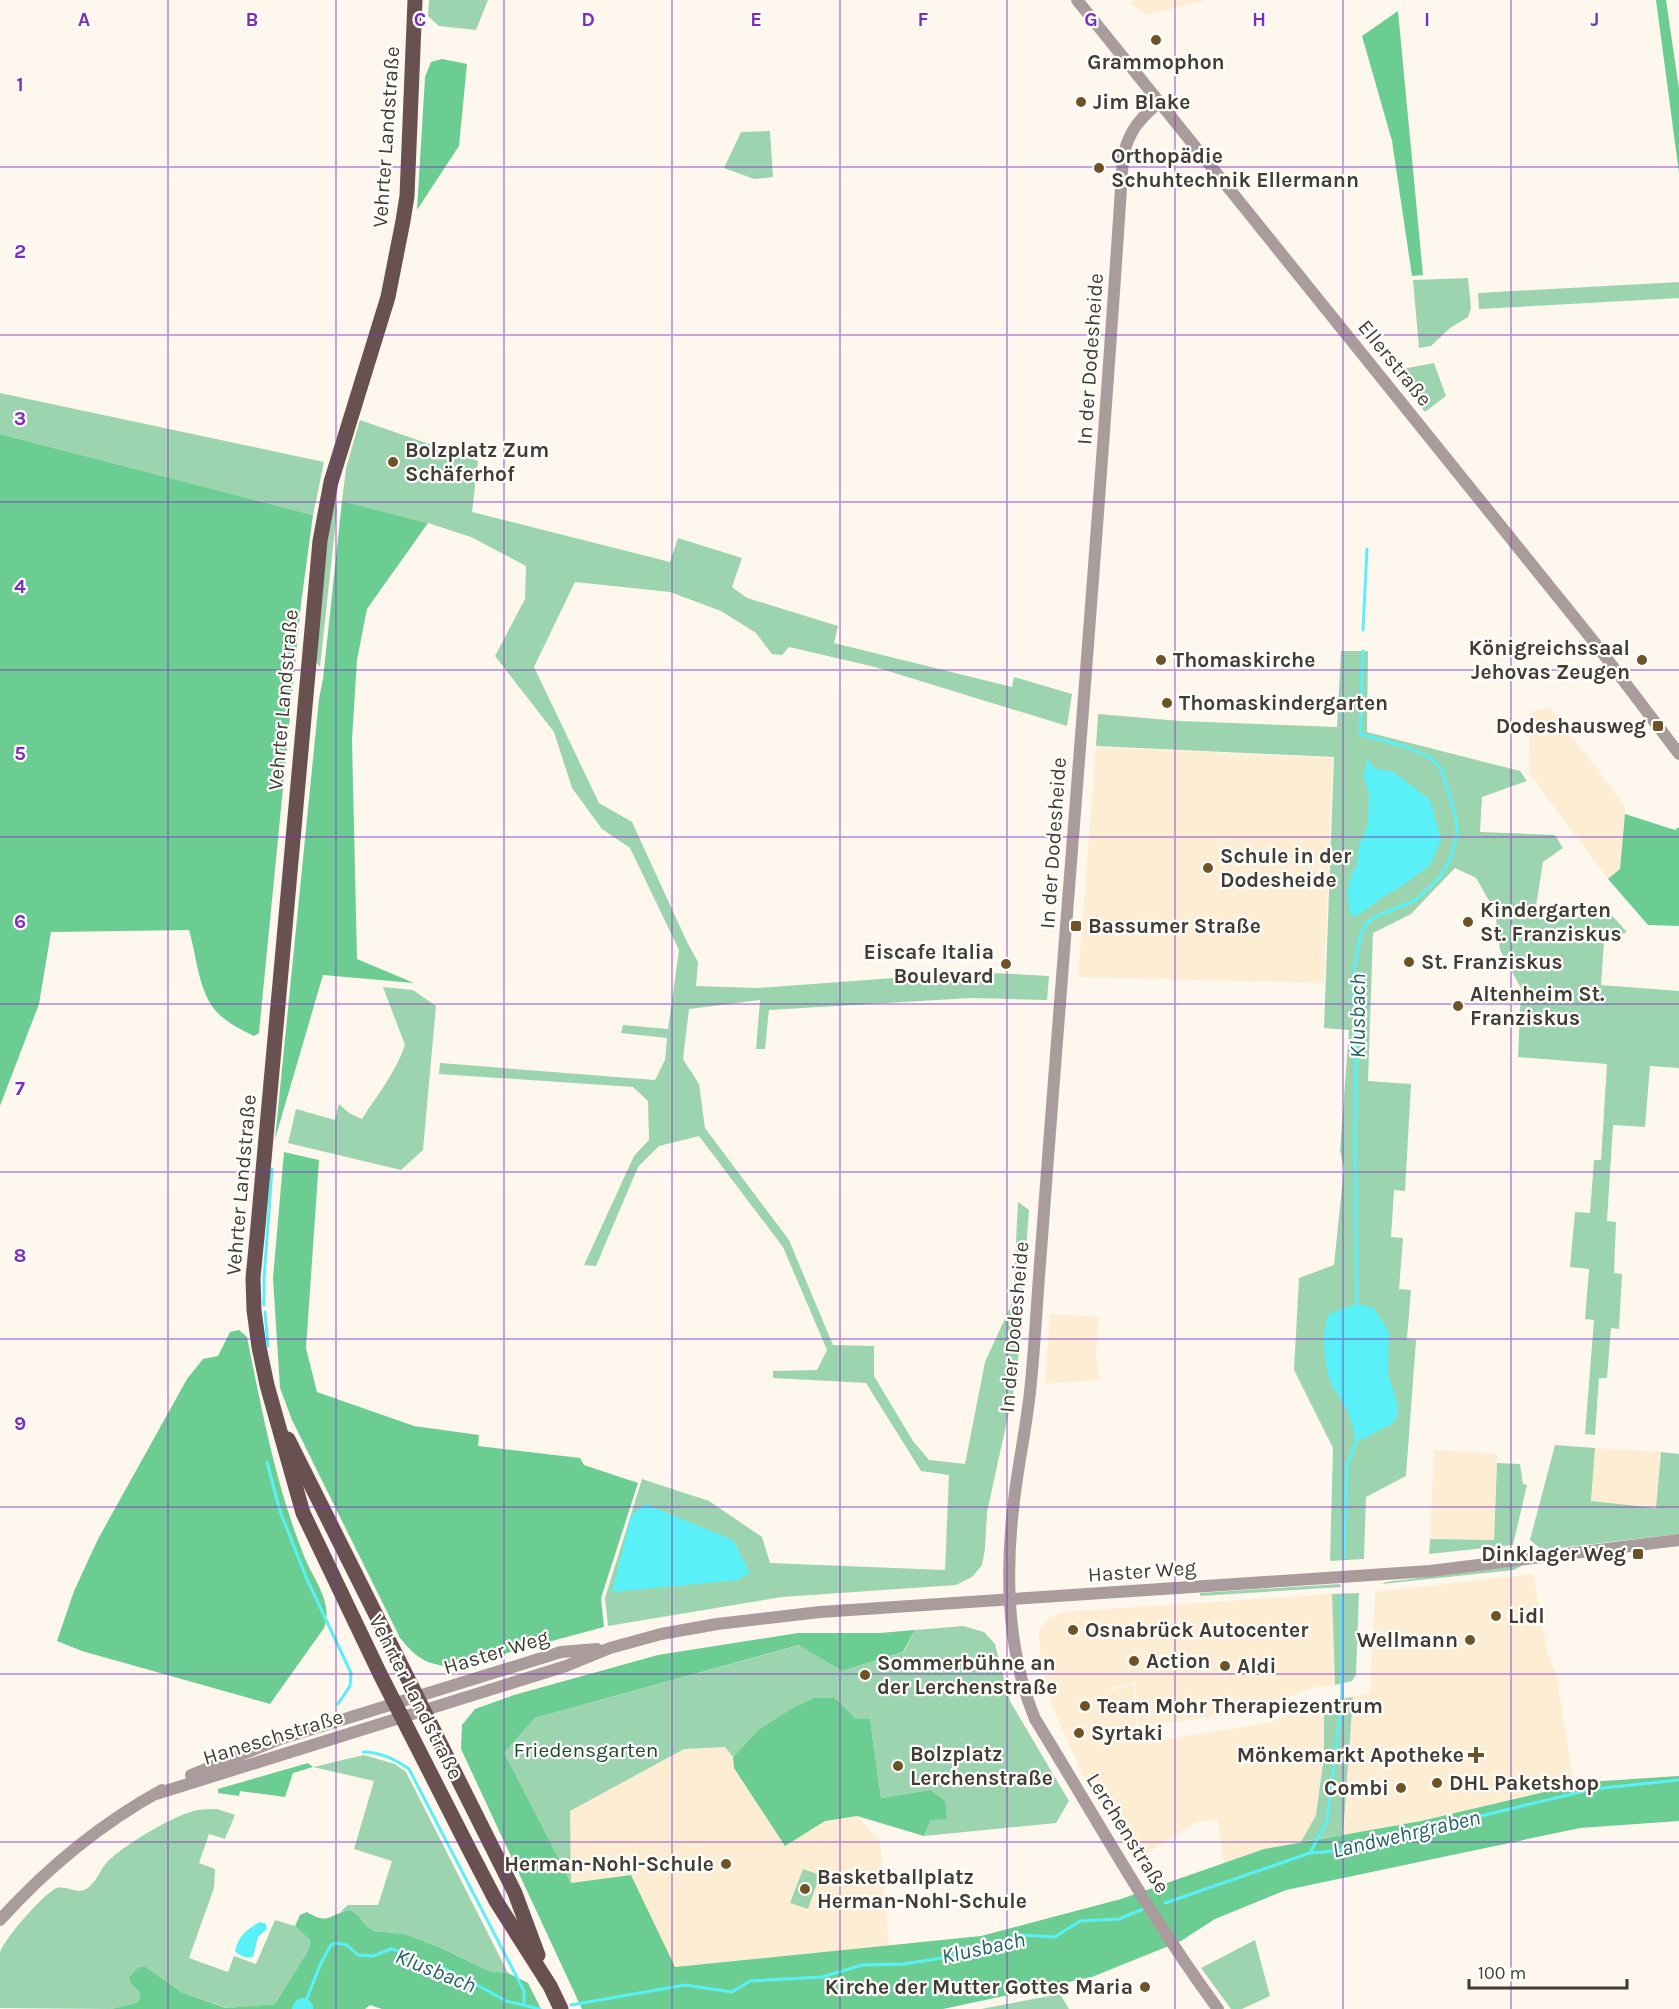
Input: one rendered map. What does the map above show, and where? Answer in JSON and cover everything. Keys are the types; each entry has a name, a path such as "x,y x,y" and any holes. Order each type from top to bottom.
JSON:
{"main road":[{"name":"Vehrter Landstraße","path":"415,0 404,221 388,297 331,482 320,541 253,1278 254,1310 259,1347 274,1413 303,1513 395,1703 496,1901 550,1986"},
{"name":"Vehrter Landstraße","path":"274,1413 515,1893 561,2009"}],"street":[{"name":"Ellerstraße","path":"1077,0 1594,643 1679,753"},
{"name":"In der Dodesheide","path":"1010,1600 1013,1503 1030,1390 1106,420 1123,157 1131,131 1139,120 1159,102"},
{"name":"Haster Weg","path":"403,1718 566,1666 610,1648 661,1634 717,1624 854,1609 1430,1571 1679,1540"},
{"name":"Lerchenstraße","path":"1010,1600 1012,1633 1025,1695 1035,1719 1178,1952 1218,2009"},
{"name":"Haster Weg","path":"395,1703 561,1652 610,1648"},
{"name":"Haneschstraße","path":"0,1920 55,1864 102,1827 192,1774 280,1739 395,1703"},
{"name":"Haneschstraße","path":"156,1794 403,1718"}],"shaded area":[{"path":"1134,0 1206,0 1147,15 1131,4"},
{"path":"1550,707 1624,805 1620,869 1608,879 1530,774 1529,713"},
{"name":"Schule in der Dodesheide","path":"1096,747 1333,758 1324,983 1078,977"},
{"path":"1050,1314 1099,1317 1096,1356 1099,1380 1045,1384"},
{"path":"1595,1448 1661,1452 1656,1508 1590,1501"},
{"path":"1434,1450 1497,1454 1494,1540 1430,1539"},
{"path":"1533,1574 1548,1656 1556,1674 1574,1784 1421,1821 1343,1835 1353,1697 1370,1693 1375,1592"},
{"path":"1332,1594 1335,1685 1312,1688 1256,1710 1138,1727 1135,1682 1111,1688 1112,1690 1133,1684 1138,1744 1261,1724 1324,1702 1324,1756 1316,1815 1301,1842 1264,1849 1224,1863 1218,1819 1196,1822 1135,1861 1084,1777 1051,1704 1040,1652 1039,1630 1049,1618 1063,1612"},
{"name":"Herman-Nohl-Schule","path":"725,1747 733,1757 734,1768 785,1846 825,1821 857,1816 880,1841 889,1945 674,1967 631,1875 571,1883 570,1811 684,1749"}],"green space":[{"path":"429,0 488,0 476,30 439,26 428,16"},
{"path":"1656,0 1666,0 1679,89 1679,173"},
{"path":"1398,11 1423,275 1412,276 1392,141 1362,36"},
{"path":"442,59 467,64 459,146 417,210 425,77 431,62"},
{"path":"770,131 773,177 754,179 724,168 741,132"},
{"path":"1468,278 1471,308 1468,317 1450,328 1431,346 1419,348 1413,280"},
{"path":"1679,282 1679,298 1479,309 1478,293"},
{"path":"1434,363 1446,396 1425,412 1392,371"},
{"path":"0,393 324,462 313,515 0,434"},
{"path":"360,420 478,461 472,512 670,562 678,538 742,558 732,587 747,598 838,626 834,643 1012,687 1014,677 1072,694 1067,726 875,667 789,647 782,655 772,654 756,633 721,611 670,592 575,582 534,667 599,803 632,822 698,962 696,986 758,988 974,972 1049,976 1047,1000 971,998 769,1010 765,1049 756,1049 760,1000 689,1009 683,1059 699,1084 705,1128 789,1240 833,1345 874,1346 874,1376 913,1441 929,1460 965,1464 985,1362 1013,1301 1018,1202 1029,1210 1017,1375 987,1512 982,1565 972,1577 956,1585 782,1597 608,1626 605,1598 642,1479 709,1501 762,1537 770,1563 945,1570 949,1475 921,1471 866,1383 773,1378 773,1371 817,1370 827,1350 783,1247 699,1136 659,1146 638,1167 596,1266 584,1265 634,1156 649,1140 648,1101 633,1087 439,1074 440,1063 655,1080 665,1060 667,1038 621,1033 623,1025 668,1029 679,950 630,848 602,829 572,788 554,732 495,656 525,599 526,566 471,537 428,523 342,501 346,468"},
{"path":"0,434 313,515 301,604 259,1033 254,1036 237,1027 220,1016 212,1006 200,979 189,930 51,932 39,1004 0,1106"},
{"path":"335,492 337,510 320,667 314,659 320,591"},
{"path":"342,501 428,523 367,609 357,660 352,740 357,959 414,983 323,975 275,1139 319,699"},
{"path":"1341,651 1368,651 1367,732 1520,771 1527,781 1482,797 1480,832 1555,835 1563,848 1543,862 1535,912 1586,918 1607,910 1627,932 1604,942 1601,985 1679,991 1679,1068 1650,1066 1645,1127 1613,1125 1607,1221 1616,1222 1614,1273 1622,1274 1619,1329 1611,1328 1607,1378 1599,1378 1595,1435 1585,1434 1594,1320 1585,1319 1589,1269 1570,1267 1575,1212 1590,1213 1594,1160 1601,1160 1607,1064 1518,1057 1521,988 1500,950 1495,911 1476,878 1455,868 1411,914 1373,933 1368,1081 1411,1084 1405,1191 1394,1190 1391,1237 1403,1238 1399,1289 1411,1290 1407,1339 1416,1340 1406,1476 1366,1497 1364,1559 1330,1561 1333,1448 1294,1370 1299,1278 1334,1265 1344,1168 1340,1151 1349,1030 1324,1028 1334,757 1096,746 1098,714 1180,721 1337,727"},
{"path":"1625,814 1675,830 1679,827 1679,926 1648,925 1608,879 1620,869"},
{"path":"383,987 413,990 436,1006 423,1150 401,1170 288,1143 296,1109 335,1120 339,1104 349,1113 362,1119 391,1075 405,1045"},
{"path":"284,1152 319,1160 306,1348 317,1392 414,1426 479,1435 478,1446 580,1458 584,1465 638,1483 601,1598 604,1627 455,1667 437,1665 423,1660 400,1638 292,1420 280,1388 273,1278"},
{"path":"239,1330 247,1337 285,1503 304,1556 321,1591 326,1609 324,1628 270,1704 82,1651 57,1641 74,1591 98,1539 187,1379 203,1359 218,1356 230,1332"},
{"path":"1555,1445 1595,1448 1591,1501 1656,1508 1661,1452 1679,1454 1679,1534 1542,1550 1530,1540"},
{"path":"1497,1463 1520,1464 1523,1484 1527,1485 1513,1545 1429,1554 1430,1539 1494,1540"},
{"path":"1523,1565 1514,1570 1382,1584 1386,1582"},
{"path":"1340,1584 1341,1587 1200,1596 1200,1593"},
{"path":"1359,1593 1356,1675 1352,1681 1335,1685 1332,1594"},
{"name":"Friedensgarten","path":"963,1626 984,1632 995,1644 1010,1701 1069,1801 1056,1823 924,1836 931,1820 930,1790 881,1798 870,1719 856,1719 835,1698 757,1731 733,1757 725,1747 684,1749 570,1811 571,1883 503,1754 535,1718 800,1645 842,1671 904,1652 915,1630"},
{"path":"915,1630 903,1652 842,1671 799,1645 535,1718 504,1753 571,1883 631,1875 675,1967 981,1936 1121,1899 1264,1849 1421,1821 1587,1782 1679,1776 1679,1821 1580,1828 1286,1890 1215,1919 1181,1941 1092,1977 943,2009 582,2009 461,1749 462,1725 475,1709 514,1695 658,1655 798,1633 880,1633"},
{"path":"1353,1697 1343,1835 1301,1842 1316,1815 1324,1756 1324,1702"},
{"path":"815,1698 835,1698 856,1719 870,1719 881,1798 930,1790 945,1801 947,1819 931,1820 924,1836 857,1816 825,1821 785,1846 734,1768 733,1757 757,1731 793,1708"},
{"path":"364,1755 395,1764 406,1772 508,1973 489,1971 405,1934 374,1931 350,1910 340,1912 348,1905 378,1905 392,1861 354,1849 374,1781 313,1767"},
{"path":"308,1763 313,1767 293,1773 285,1797 240,1791 239,1796 218,1793 218,1789"},
{"path":"217,1809 235,1815 225,1839 209,1834 199,1863 215,1869 214,1888 189,1958 228,1972 234,1956 256,1964 275,1920 295,1926 310,1940 309,1949 275,2004 227,2008 181,1992 146,1967 140,1967 130,1976 130,1982 139,1992 140,1999 136,2003 111,2009 0,2008 0,1953 16,1928 43,1898 57,1888 78,1891 87,1889 107,1862 150,1831 188,1813"},
{"name":"Basketballplatz Herman-Nohl-Schule","path":"803,1869 820,1875 808,1909 790,1903"},
{"path":"350,1910 374,1931 405,1934 489,1971 508,1973 528,1983 541,2009 382,2009 370,2005 365,2009 111,2009 136,2003 140,1999 139,1992 130,1982 130,1976 139,1967 146,1967 181,1992 226,2008 275,2004 309,1949 310,1940 295,1926 300,1915 307,1912 325,1919"},
{"path":"1255,1940 1270,1996 1242,2009 1231,2009 1201,1968"},
{"path":"1060,1994 1069,2009 981,2009"}],"water":[{"path":"1366,758 1376,769 1394,772 1430,800 1441,840 1430,865 1363,912 1351,917 1347,893 1352,872 1356,868 1359,846 1368,824 1369,795 1363,773 1366,768"},
{"path":"1357,1304 1374,1308 1389,1332 1388,1373 1398,1406 1397,1416 1392,1424 1356,1442 1349,1414 1330,1380 1324,1338 1329,1314"},
{"path":"645,1504 733,1540 750,1573 738,1580 612,1592 631,1516"},
{"path":"260,1922 266,1924 267,1929 258,1937 253,1957 246,1957 235,1951 247,1930"}],"waterway":[{"name":"Klusbach","path":"1363,630 1367,549"},
{"name":"Klusbach","path":"1357,1304 1355,1138 1357,1025 1353,997 1355,964 1360,937 1365,925 1373,918 1416,900 1440,877 1451,858 1457,834 1456,819 1442,770 1431,758 1406,747 1360,734 1363,651"},
{"path":"264,1305 272,1169"},
{"path":"265,1312 268,1346"},
{"name":"Klusbach","path":"1344,1557 1347,1465 1356,1442"},
{"path":"267,1462 280,1511 306,1577 351,1673 350,1686 338,1704"},
{"name":"Klusbach","path":"1165,1903 1310,1853 1327,1821 1342,1700 1342,1597"},
{"path":"363,1752 387,1757 409,1769 524,1991 524,2005"},
{"name":"Landwehrgraben","path":"1311,1853 1335,1851 1593,1789 1679,1780"},
{"name":"Klusbach","path":"571,2005 685,1985 732,1992 750,1981 822,1977 862,1965 904,1964 949,1957 964,1951 997,1946 1019,1935 1055,1937 1080,1921 1119,1919 1143,1909"},
{"name":"Klusbach","path":"303,2008 321,1963 331,1945 336,1943 347,1945 358,1955 373,1956 391,1949 402,1952 426,1966 443,1968 452,1972 462,1982 477,1985 506,2001 540,2009"}],"place":[{"name":"Grammophon","path":"1156,40"},
{"name":"Jim Blake","path":"1081,102"},
{"name":"Orthopädie Schuhtechnik Ellermann","path":"1099,168"},
{"name":"Bolzplatz Zum Schäferhof","path":"393,462"},
{"name":"Thomaskirche","path":"1161,660"},
{"name":"Königreichssaal Jehovas Zeugen","path":"1642,660"},
{"name":"Thomaskindergarten","path":"1167,703"},
{"name":"Dodeshausweg","path":"1658,726"},
{"name":"Schule in der Dodesheide","path":"1208,868"},
{"name":"Kindergarten St. Franziskus","path":"1468,922"},
{"name":"Bassumer Straße","path":"1076,926"},
{"name":"St. Franziskus","path":"1409,962"},
{"name":"Eiscafe Italia Boulevard","path":"1006,964"},
{"name":"Altenheim St. Franziskus","path":"1458,1006"},
{"name":"Dinklager Weg","path":"1638,1554"},
{"name":"Lidl","path":"1496,1616"},
{"name":"Osnabrück Autocenter","path":"1073,1630"},
{"name":"Wellmann","path":"1470,1640"},
{"name":"Action","path":"1134,1661"},
{"name":"Aldi","path":"1225,1666"},
{"name":"Sommerbühne an der Lerchenstraße","path":"865,1675"},
{"name":"Team Mohr Therapiezentrum","path":"1085,1706"},
{"name":"Syrtaki","path":"1079,1733"},
{"name":"Mönkemarkt Apotheke","path":"1476,1755"},
{"name":"Bolzplatz Lerchenstraße","path":"898,1766"},
{"name":"DHL Paketshop","path":"1437,1783"},
{"name":"Combi","path":"1401,1788"},
{"name":"Herman-Nohl-Schule","path":"726,1864"},
{"name":"Basketballplatz Herman-Nohl-Schule","path":"805,1889"},
{"name":"Kirche der Mutter Gottes Maria","path":"1145,1987"}]}
